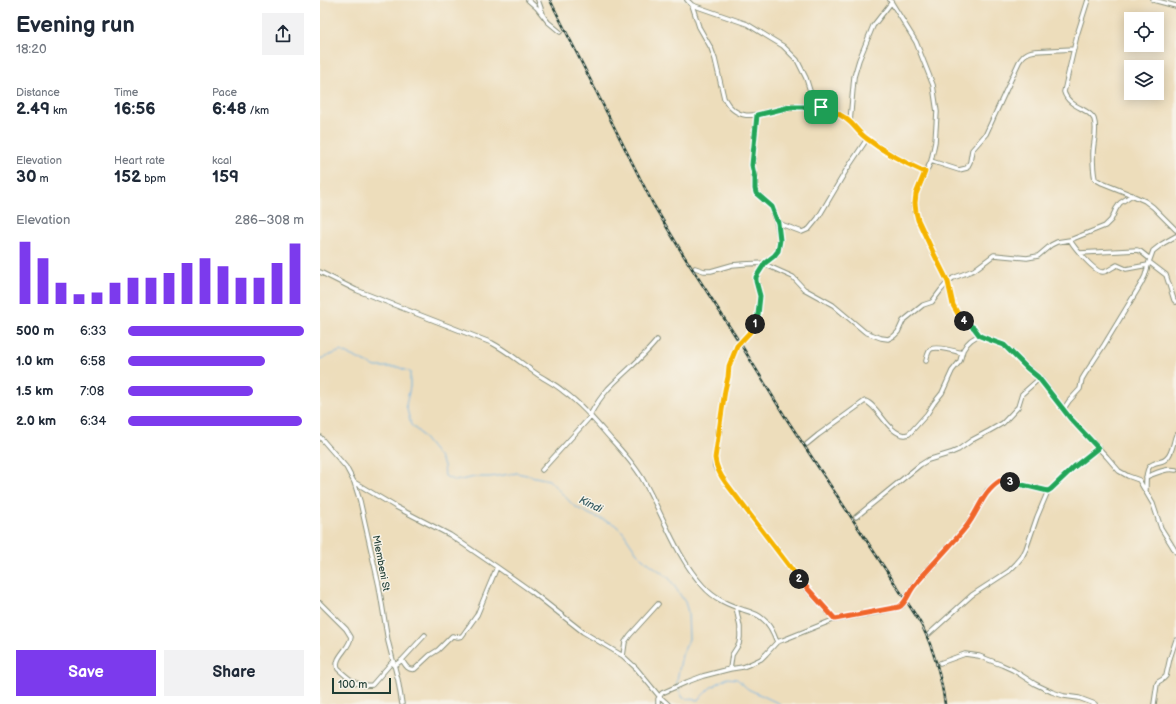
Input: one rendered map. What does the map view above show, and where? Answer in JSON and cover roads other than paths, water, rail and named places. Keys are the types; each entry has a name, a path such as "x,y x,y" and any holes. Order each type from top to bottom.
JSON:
{"street":[{"path":"528,0 537,8 548,22 560,32"},
{"path":"538,0 548,22"},
{"path":"687,0 692,5 704,10 747,24 783,46 797,60 806,78 811,94 821,107"},
{"path":"1088,0 1077,35 1064,92 1072,104 1090,114 1093,118 1095,126 1093,153 1093,170 1095,179 1145,201 1176,230"},
{"path":"1153,0 1176,6"},
{"path":"850,122 854,77 859,60 873,26 890,1 916,42 934,85 938,112 935,142 931,161 916,194 915,203 918,220 948,282 953,305 962,320 974,328 979,335 1004,345 1027,368 1040,378 1063,410 1119,471 1139,480 1153,504 1161,528 1176,552"},
{"path":"692,5 700,27 715,59 724,98 726,103 732,108 744,116 757,115 790,107 821,107 835,112 850,122 867,139 910,165 925,172"},
{"path":"931,161 959,170 967,168 970,162 972,150 986,134 1018,62 1025,54 1035,51 1074,49"},
{"path":"757,115 752,165 755,179 755,189 756,193 772,207 778,223 780,240 778,251 764,264 756,277 760,296 758,315 755,325 737,346 729,366 715,466 763,533 805,587 835,619"},
{"path":"778,223 802,232 809,229 818,218 867,139"},
{"path":"695,268 704,271 711,271 732,265 764,264 793,277 804,289 833,305 865,332 881,338 890,338 896,334 903,321 922,305 932,302 953,278 974,270 994,255 1027,258 1038,256 1057,242 1070,240 1108,224 1120,203 1132,196"},
{"path":"1063,410 1080,389 1082,378 1131,301 1145,276 1149,262 1156,248 1176,236"},
{"path":"1070,240 1074,247 1096,270 1102,273 1117,265 1126,269 1149,262"},
{"path":"1080,253 1140,251 1149,262 1166,276 1176,302"},
{"path":"320,272 356,290 492,343 562,390 590,416 620,449 638,473 648,490 670,537 701,584 712,595 763,618 771,628 777,642"},
{"path":"807,444 865,401 870,404 883,420 898,433 905,436 909,434 927,414 942,393 952,371 960,361 962,350 971,340 979,335"},
{"path":"542,470 590,416 599,400 608,389 650,349 657,340"},
{"path":"926,361 928,353 933,349 950,350 962,353"},
{"path":"856,517 920,465 928,460 958,450 972,440 990,432 1003,423 1018,407 1022,394 1040,378"},
{"path":"1147,493 1146,477 1149,467 1151,464 1164,461 1168,458 1176,435"},
{"name":"Miembeni St","path":"320,437 346,467 354,482 379,586 388,641 402,704"},
{"path":"929,634 967,599 1009,571 1016,564 1026,549 1048,491 1074,467 1098,448"},
{"path":"1146,477 1166,470 1176,470"},
{"path":"658,704 659,696 662,693 703,676 743,667 760,659 777,642 835,619 879,612 902,606 913,586 966,527 974,516 987,491 1000,481 1048,491"},
{"path":"354,482 396,507 450,535 531,591 583,632 623,656 640,672 659,696 668,704"},
{"path":"402,660 408,668 412,670 415,669 452,636 458,638 462,636 477,615 497,567"},
{"path":"320,604 346,629 351,637 351,642 337,662 337,665 338,669 354,683 372,686 393,663 402,660 425,635"},
{"path":"623,656 625,642 658,604"},
{"path":"730,669 732,655 739,644 740,637 740,627 736,607"},
{"path":"1154,704 1157,684 1166,676 1176,640"},
{"path":"940,664 965,654 979,656 1002,664 1035,684 1052,692 1064,696 1079,698 1094,704"}],"waterway":[{"name":"Kindi","path":"320,359 341,351 376,367 398,367 410,372 410,387 406,405 411,425 419,432 439,457 444,465 445,476 455,481 475,477 490,477 517,473 549,480 574,506 591,515 614,524 623,532 637,553 669,578 685,602 688,612 689,639 682,655 677,685"},
{"name":"Kindi","path":"678,688 683,698 698,700 710,688 727,678 737,679 748,689 780,704"}],"railway":[{"path":"550,0 653,204 784,415 922,626 936,664 945,704"}]}
